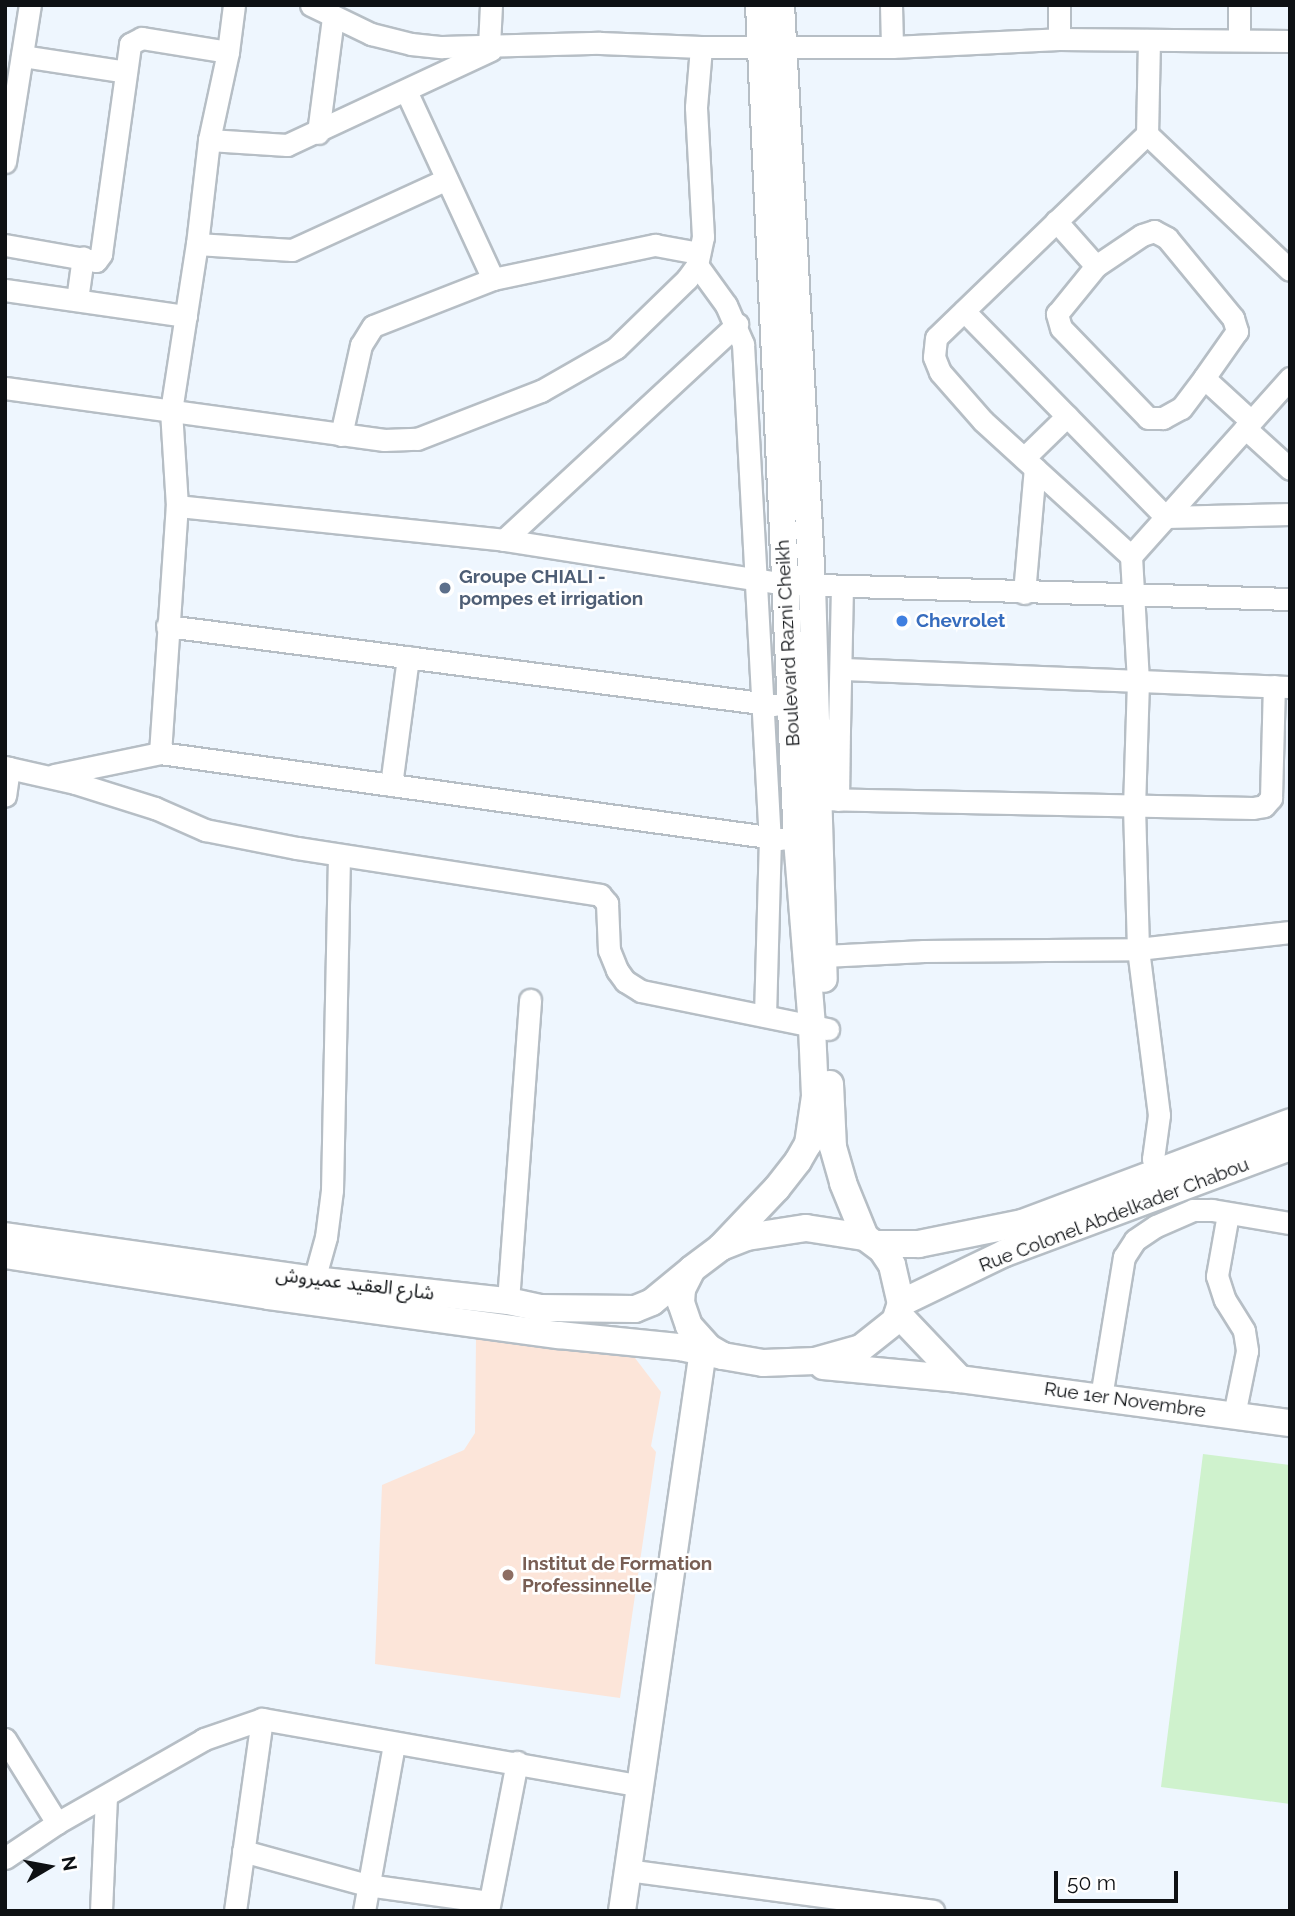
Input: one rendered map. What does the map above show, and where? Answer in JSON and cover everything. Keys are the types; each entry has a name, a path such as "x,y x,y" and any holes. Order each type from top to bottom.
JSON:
{"main road":[{"name":"Boulevard Razni Cheikh","path":"721,1247 777,1188 808,1144 815,1096 824,956 828,730 812,585 771,46 759,5"},
{"name":"Boulevard Razni Cheikh","path":"781,5 771,46 785,584 797,841 833,1147 843,1183 870,1241"},
{"name":"Rue Colonel Abdelkader Chabou","path":"870,1241 919,1244 1022,1223 1290,1122"},
{"name":"Rue Colonel Abdelkader Chabou","path":"900,1309 1005,1253 1290,1147"},
{"path":"900,1309 882,1334 861,1348 840,1356 790,1364 763,1363 707,1346 689,1326 681,1303 684,1282 692,1269 721,1247 747,1237 785,1230 834,1230 870,1241 892,1265 900,1309 960,1379"},
{"name":"شارع العقيد عميروش","path":"5,1236 314,1280 508,1301 540,1308 635,1309 652,1302 692,1269"},
{"name":"شارع العقيد عميروش","path":"5,1255 269,1296 559,1335 707,1346"},
{"path":"622,1911 638,1785 707,1346"},
{"name":"Rue 1er Novembre","path":"790,1364 960,1379 1290,1423"}],"street":[{"path":"5,162 17,51 30,5"},
{"path":"160,753 177,506 171,411 197,244 209,140 228,52 234,5"},
{"path":"491,5 494,46"},
{"path":"891,5 892,47"},
{"path":"1059,5 1059,39"},
{"path":"1239,5 1239,40"},
{"path":"318,133 320,9 371,34 411,44 494,46 600,43 701,47 892,47 1059,39 1290,41"},
{"path":"5,245 96,261 101,254 130,44 136,39 228,52"},
{"path":"1149,40 1147,134 936,338 934,357 940,372 983,421 1131,556 1136,597 1138,681 1135,806 1138,949 1159,1115 1153,1159 1159,1171"},
{"path":"209,140 287,145 406,91 494,46"},
{"path":"5,388 399,442 417,439 541,391 616,348 669,298 698,259 704,211 696,92 701,47"},
{"path":"17,51 126,72"},
{"path":"406,91 494,279"},
{"path":"1147,134 1290,270"},
{"path":"197,244 292,250 447,179"},
{"path":"1056,221 1096,266"},
{"path":"1154,231 1167,239 1233,318 1237,331 1181,408 1163,418 1148,418 1058,321 1057,314 1062,306 1096,266 1142,235 1154,231"},
{"path":"341,435 361,345 373,326 494,279 654,246 698,259 737,324 743,344 770,837 765,1016"},
{"path":"77,300 83,257"},
{"path":"5,290 186,316"},
{"path":"964,311 1166,517 1290,514"},
{"path":"504,540 737,324"},
{"path":"1131,556 1290,377"},
{"path":"1204,378 1290,469"},
{"path":"1024,593 1030,463 1067,416"},
{"path":"177,506 504,540 754,577 785,584 1136,597 1290,599"},
{"path":"828,730 842,669 842,586"},
{"path":"167,626 790,706"},
{"path":"391,785 408,657"},
{"path":"828,799 1264,806 1271,798 1282,687 842,669"},
{"path":"47,776 160,753 797,841"},
{"path":"5,796 7,768 47,776 155,808 205,830 339,855 600,895 607,903 609,950 617,970 625,981 641,991 820,1028"},
{"path":"314,1280 326,1237 332,1190 339,855"},
{"path":"824,956 937,951 1138,949 1290,932"},
{"path":"508,1301 530,1000"},
{"path":"1101,1397 1124,1257 1135,1240 1156,1226 1193,1210 1290,1223"},
{"path":"1228,1214 1217,1276 1225,1300 1240,1319 1247,1351 1234,1415"},
{"path":"5,1858 57,1824 204,1739 262,1718 394,1744 517,1762 638,1785"},
{"path":"235,1911 262,1718"},
{"path":"5,1739 57,1824"},
{"path":"363,1911 394,1744"},
{"path":"243,1851 367,1885 489,1907 517,1762"},
{"path":"101,1911 106,1797"},
{"path":"627,1870 868,1906 933,1911"}],"shaded area":[{"name":"Institut de Formation Professinnelle","path":"476,1338 635,1358 661,1392 651,1446 656,1452 620,1698 375,1664 382,1485 464,1450 475,1433"}],"green space":[{"path":"1203,1454 1290,1465 1290,1804 1161,1787"}],"place":[{"name":"Groupe CHIALI - pompes et irrigation","path":"445,588"},
{"name":"Chevrolet","path":"902,621"},
{"name":"Institut de Formation Professinnelle","path":"508,1575"}]}
